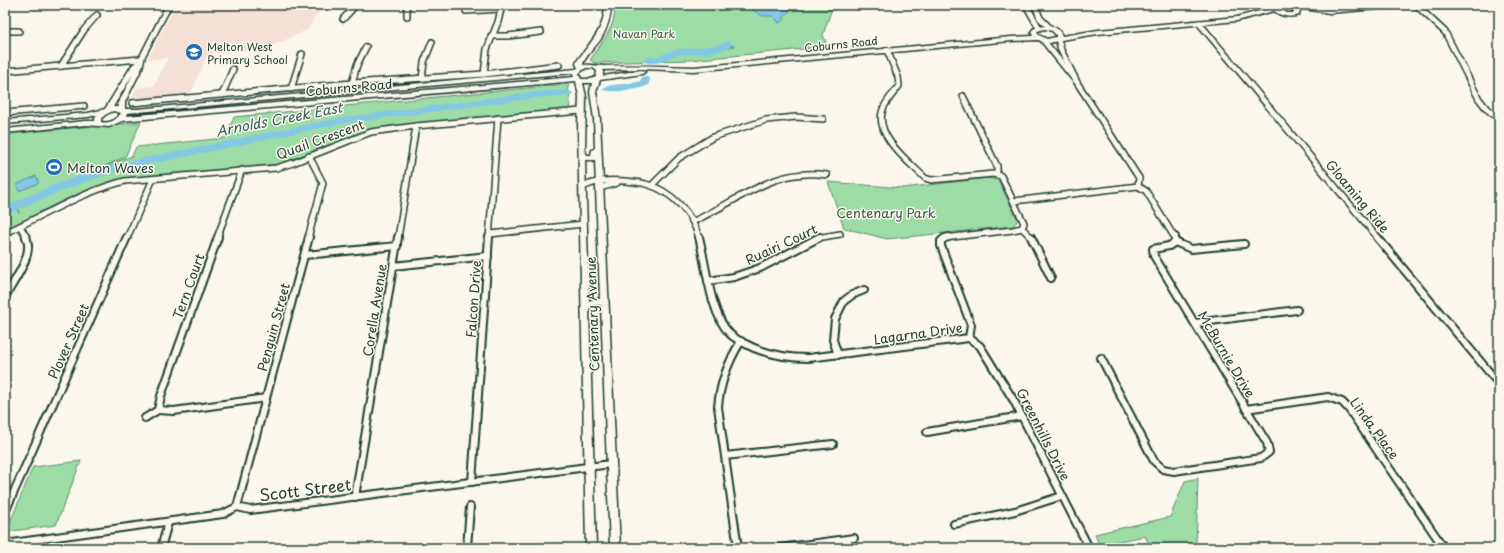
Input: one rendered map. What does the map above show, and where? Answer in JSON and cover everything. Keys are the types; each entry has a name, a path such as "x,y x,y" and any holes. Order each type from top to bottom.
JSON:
{"street":[{"path":"5,131 86,123 100,124 98,123 98,118 107,111 135,65 140,60 169,5"},
{"path":"343,20 356,5"},
{"path":"407,5 407,16"},
{"path":"579,70 591,66 598,68 601,73 597,79 588,82 579,80 576,75 579,70 580,61 602,31 606,22 608,5"},
{"path":"1026,5 1037,22 1035,34 1048,45 1076,81 1139,178 1138,186"},
{"path":"1035,5 1040,18 1060,34 1058,39 1060,49 1072,69 1076,81"},
{"path":"1288,5 1341,11 1402,5"},
{"path":"1288,5 1297,10 1297,14"},
{"path":"1416,5 1445,32 1479,99 1487,109 1499,119"},
{"path":"1247,17 1278,6 1282,13 1289,16"},
{"path":"466,11 501,7 487,49 484,80"},
{"path":"1058,39 1098,32 1247,17 1289,16 1303,11 1316,9"},
{"path":"61,66 84,30 97,15"},
{"name":"Gloaming Ride","path":"1199,23 1499,384"},
{"path":"1037,29 1052,28 1077,32 1098,32"},
{"name":"Coburns Road","path":"1011,39 1037,29"},
{"path":"5,31 19,31"},
{"path":"491,36 508,36 541,32"},
{"name":"Coburns Road","path":"598,68 709,68 1011,39 1041,39 1051,41 1058,39"},
{"path":"422,79 424,62 432,42"},
{"path":"352,83 366,47"},
{"path":"887,50 898,77 899,86 883,109 881,121 886,136 894,147 925,178 931,180 997,174 1003,178 1024,223 1022,228 1032,238 1051,278"},
{"path":"291,89 302,54"},
{"path":"586,54 587,60 591,66"},
{"path":"5,71 140,60"},
{"path":"121,119 123,116 122,102 139,68 140,60"},
{"name":"Coburns Road","path":"107,111 116,109 137,111 484,80 559,65"},
{"path":"222,95 234,69"},
{"name":"Coburns Road","path":"597,79 673,69"},
{"name":"Coburns Road","path":"100,124 108,124 121,119 579,70"},
{"name":"Coburns Road","path":"132,103 352,83 422,79 579,80"},
{"name":"Centenary Avenue","path":"597,79 593,92 597,131 615,548"},
{"name":"Centenary Avenue","path":"579,80 583,92 581,111 591,548"},
{"path":"963,96 997,166 997,174"},
{"path":"5,113 84,106"},
{"path":"5,122 88,115 107,111"},
{"name":"Quail Crescent","path":"5,233 111,184 125,181 276,168 293,163 371,132 416,126 581,111"},
{"path":"652,185 679,158 713,137 766,120 796,117 823,119"},
{"name":"Falcon Drive","path":"472,482 498,118"},
{"name":"Corella Avenue","path":"355,497 416,126"},
{"path":"582,152 584,157 590,159 594,158 596,155 594,141 597,131"},
{"name":"Penguin Street","path":"237,507 323,183 309,156"},
{"name":"Tern Court","path":"158,410 161,396 242,170"},
{"path":"694,221 726,206 751,190 777,179 799,173 814,172 827,175"},
{"name":"Plover Street","path":"5,512 153,179"},
{"name":"Lagarna Drive","path":"583,187 622,181 641,182 652,185 673,197 684,207 694,221 712,302 729,333 765,353 784,357 808,358 838,355 969,338 971,325 941,246 941,241 945,238 1022,228"},
{"path":"1014,201 1138,186 1146,191 1175,237 1175,242 1191,249 1244,244"},
{"path":"490,234 583,224"},
{"path":"5,297 27,256 29,244 20,226"},
{"name":"Ruairi Court","path":"708,281 751,271 775,261 808,241 826,234 840,234"},
{"name":"McBurnie Drive","path":"1101,358 1154,461 1164,469 1174,471 1261,458 1269,452 1267,443 1154,256 1152,249 1169,246 1175,242"},
{"path":"305,254 397,246"},
{"path":"393,266 488,256"},
{"path":"838,355 832,340 835,318 844,301 852,294 864,290"},
{"path":"585,308 599,301 604,304"},
{"path":"1194,323 1297,310"},
{"name":"Greenhills Drive","path":"969,338 980,346 1022,416 1089,548"},
{"path":"738,548 718,406 718,388 728,362 741,341"},
{"name":"Linda Place","path":"1246,409 1328,397 1342,402 1348,408 1444,548"},
{"path":"145,418 158,410 174,411 266,398"},
{"path":"927,432 1022,416"},
{"path":"725,456 833,444"},
{"name":"Scott Street","path":"5,544 168,523 223,514 237,507 250,510 611,464"},
{"path":"954,524 1016,511 1062,496"},
{"path":"467,548 470,507"},
{"path":"161,548 168,523"},
{"path":"780,548 854,538"}],"shaded area":[{"name":"Melton West Primary School","path":"176,5 329,5 315,16 309,29 266,49 208,54 190,94 133,99 132,97 137,88 154,86 168,58 147,60"}],"green space":[{"name":"Navan Park","path":"615,5 833,5 823,35 826,42 825,47 690,60 595,63 590,60 611,27 615,13"},
{"path":"1292,5 1393,5 1339,10"},
{"path":"568,84 571,110 372,129 273,165 126,178 113,181 5,229 5,134 141,122 125,157 98,169 132,156 136,147 225,138 234,117"},
{"name":"Centenary Park","path":"988,178 998,180 1018,220 1013,226 887,239 844,228 828,182 903,188"},
{"path":"81,461 56,525 6,532 33,467"},
{"path":"1198,478 1196,548 1151,548 1145,536 1099,545 1095,534 1170,517 1185,481"}],"water":[{"path":"743,5 794,5 784,17 784,20 779,23 773,16 763,16"},
{"path":"36,176 39,183 19,191 16,185"}],"waterway":[{"name":"Arnolds Creek East","path":"647,60 661,59 674,53 720,48 728,44"},
{"name":"Arnolds Creek East","path":"720,48 734,46"},
{"name":"Arnolds Creek East","path":"607,89 636,86 644,83 645,79"},
{"name":"Arnolds Creek East","path":"5,211 60,187 111,169 339,121 543,94 568,93"},
{"name":"Arnolds Creek East","path":"16,206 19,213"}],"place":[{"name":"Melton West Primary School","path":"194,52"},
{"name":"Melton Waves","path":"54,167"}]}
